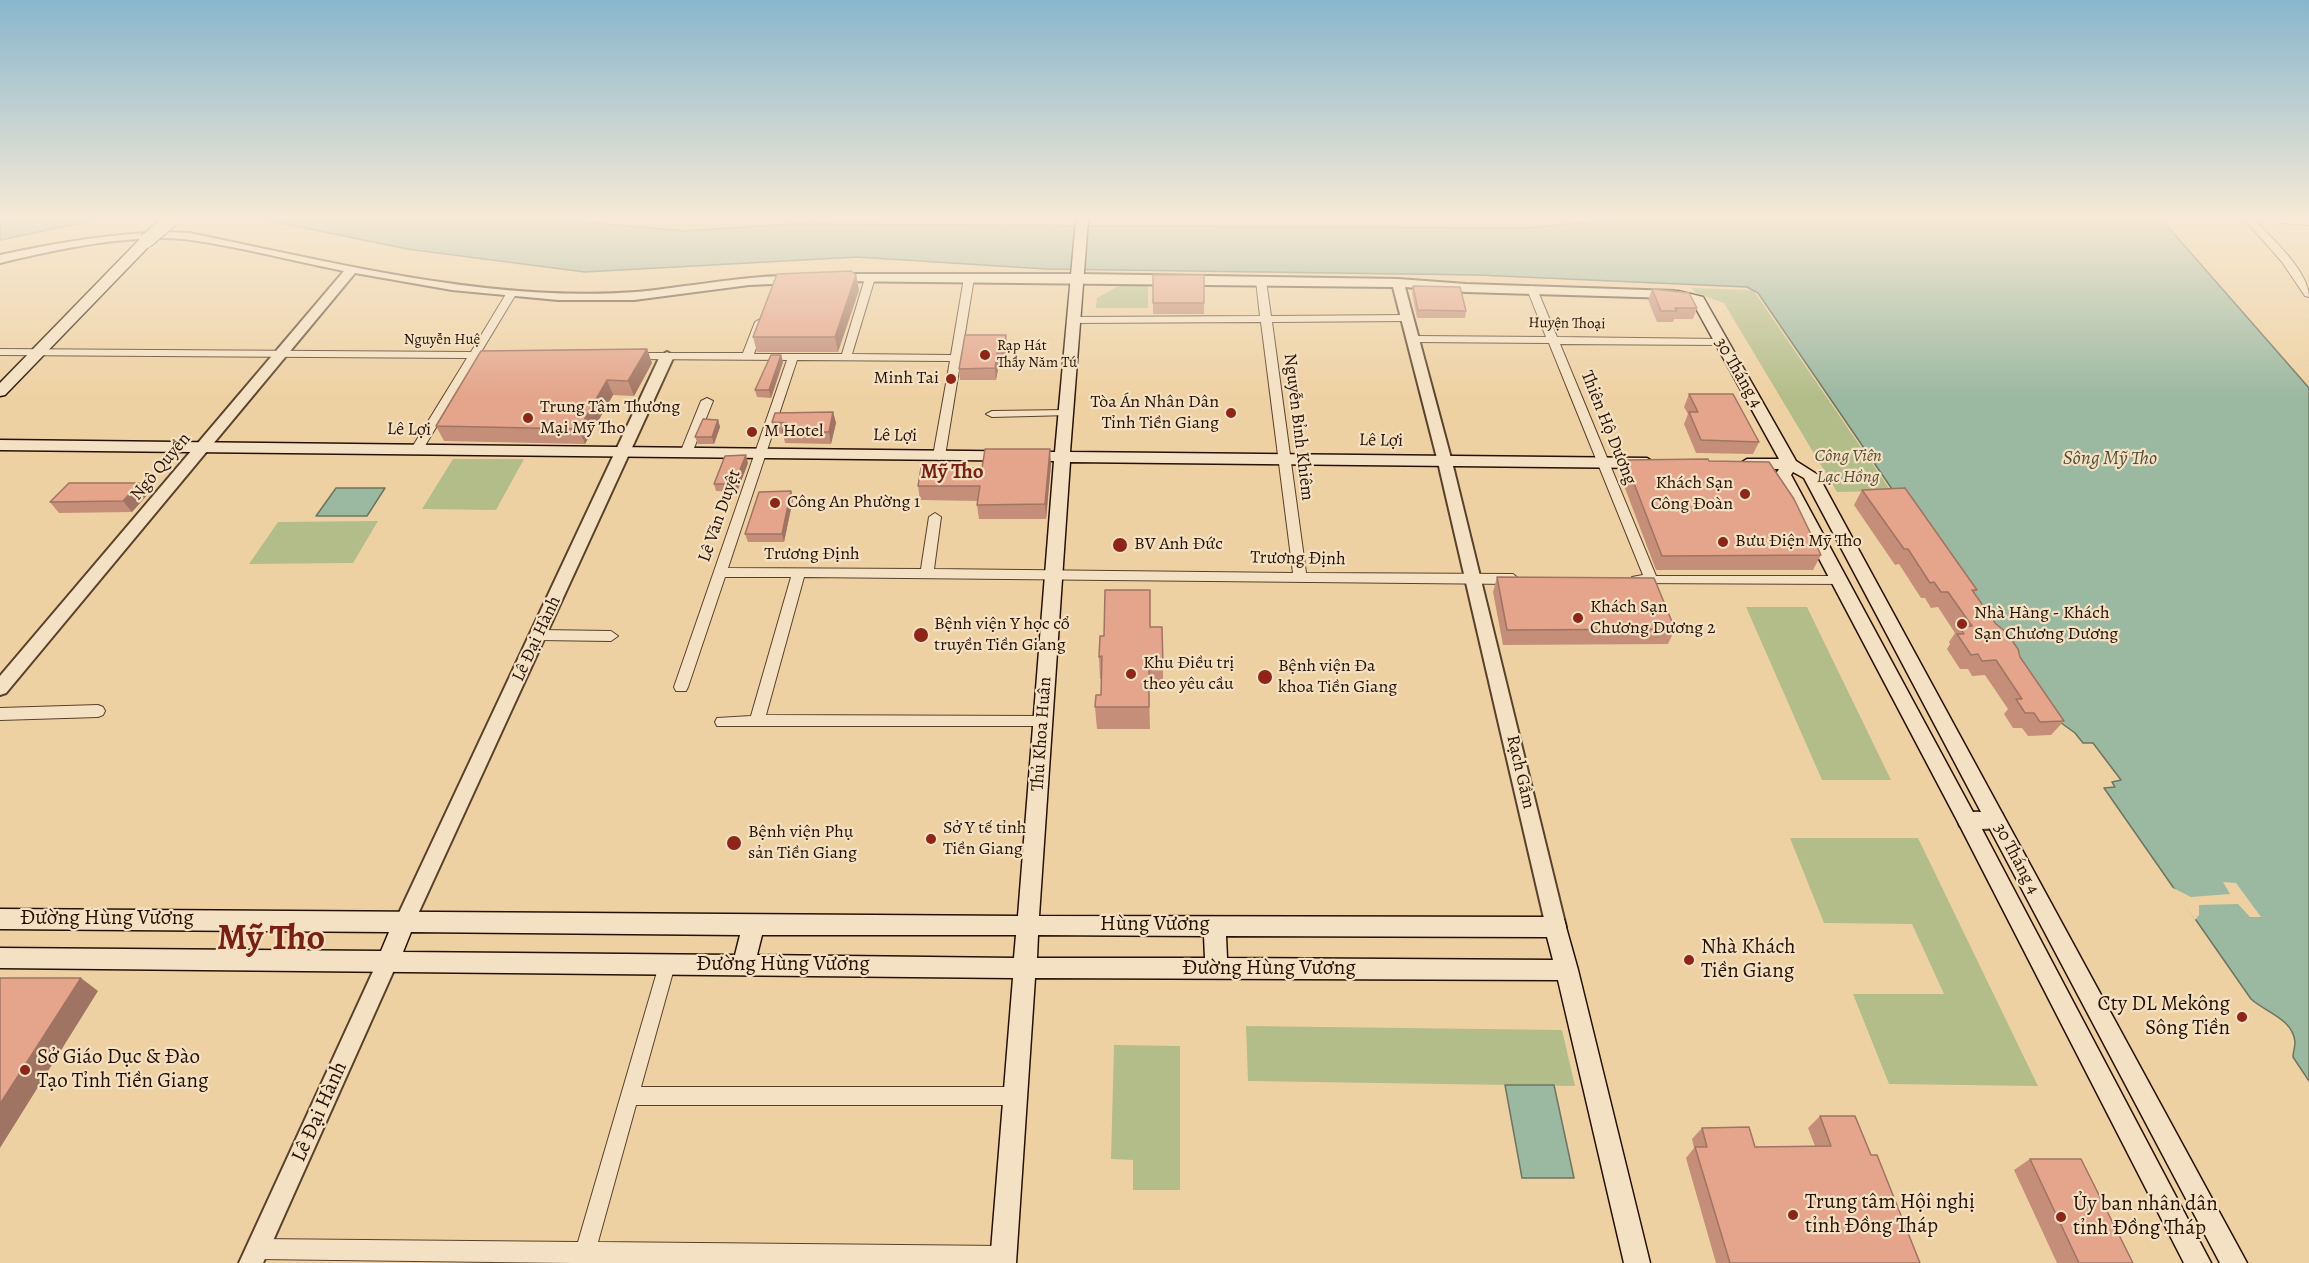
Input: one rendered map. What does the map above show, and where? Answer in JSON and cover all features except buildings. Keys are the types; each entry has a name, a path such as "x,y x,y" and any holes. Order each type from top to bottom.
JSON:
{"main road":[{"path":"0,392 109,279"},
{"name":"Thủ Khoa Huân","path":"1003,1260 1062,457 1079,279"},
{"name":"30 Tháng 4","path":"1678,295 1698,300 1790,464 1810,475 2234,1263"},
{"name":"Lê Lợi","path":"0,445 1661,464"},
{"path":"1731,464 1790,464"},
{"name":"30 Tháng 4","path":"1790,464 1783,475 1967,820 2198,1263"},
{"path":"1841,581 1866,581"},
{"name":"Đường Hùng Vương","path":"0,919 753,925"},
{"path":"388,961 405,921"},
{"path":"744,965 753,925"},
{"name":"Hùng Vương","path":"753,925 1556,927"},
{"path":"1215,926 1216,969"},
{"name":"Rạch Gầm","path":"1556,927 1637,1263"},
{"name":"Đường Hùng Vương","path":"0,958 1025,968 1567,970"}],"street":[{"name":"Ngô Quyền","path":"0,688 344,279"},
{"path":"411,279 512,294 582,297 652,296 749,281 775,284 821,279"},
{"path":"846,357 870,279"},
{"path":"939,456 969,279"},
{"path":"1199,279 1398,283 1466,288 1678,295"},
{"path":"2299,279 2309,294"},
{"name":"Nguyễn Bỉnh Khiêm","path":"1261,281 1300,577"},
{"name":"Rạch Gầm","path":"1398,283 1474,579 1556,927"},
{"name":"Thiên Hộ Dương","path":"1532,289 1651,580"},
{"path":"417,449 512,294"},
{"path":"747,357 764,312"},
{"path":"1074,320 1407,318"},
{"name":"Huyện Thoại","path":"1413,339 1720,342"},
{"name":"Nguyễn Huệ","path":"0,352 507,355"},
{"path":"622,356 955,358"},
{"name":"Lê Đại Hành","path":"405,921 667,356"},
{"name":"Lê Văn Duyệt","path":"681,687 793,357"},
{"path":"686,453 707,401"},
{"path":"992,414 1066,413"},
{"path":"927,573 935,517"},
{"name":"Trương Định","path":"720,572 1521,579"},
{"path":"757,722 799,572"},
{"path":"1627,580 1841,581"},
{"path":"539,635 611,636"},
{"path":"0,714 98,711"},
{"path":"722,722 1042,722"},
{"path":"1967,820 1995,820"},
{"name":"Lê Đại Hành","path":"254,1256 388,961"},
{"path":"583,1257 667,965"},
{"path":"630,1096 1014,1096"},
{"path":"254,1256 1003,1260"}],"green space":[{"path":"1120,285 1148,285 1148,308 1096,308 1097,298"},
{"name":"Công Viên Lạc Hồng","path":"1691,288 1753,290 1891,491 1837,492 1724,303 1696,293"},
{"path":"453,459 524,459 496,510 422,509"},
{"path":"378,521 353,563 249,564 278,522"},
{"path":"1746,607 1807,607 1891,780 1822,780"},
{"path":"1790,838 1918,838 2038,1086 1889,1084 1853,994 1944,994 1912,924 1824,923"},
{"path":"1246,1026 1562,1030 1575,1086 1248,1081"},
{"path":"1114,1045 1180,1046 1180,1190 1133,1190 1133,1160 1111,1159"}],"water":[{"name":"Sông Mỹ Tho","path":"1566,279 2214,279 2309,388 2309,1081 2293,1057 2295,1042 2289,1027 2251,999 2104,788 2115,787 2112,782 2121,780 2093,743 2083,743 2075,733 2053,717 1922,533 1758,293 1747,287"},
{"path":"336,488 385,488 367,516 316,516"},
{"path":"1505,1085 1554,1085 1574,1178 1522,1178"}],"pier":[{"path":"2223,882 2236,883 2261,917 2250,917 2238,904 2199,905 2199,915 2195,920 2171,887 2191,897 2230,894"}],"place":[{"name":"Rạp Hát Thầy Năm Tú","path":"985,355"},
{"name":"Minh Tai","path":"951,379"},
{"name":"Tòa Án Nhân Dân Tỉnh Tiền Giang","path":"1231,413"},
{"name":"Trung Tâm Thương Mại Mỹ Tho","path":"528,418"},
{"name":"M Hotel","path":"752,432"},
{"name":"Khách Sạn Công Đoàn","path":"1745,494"},
{"name":"Công An Phường 1","path":"775,503"},
{"name":"Bưu Điện Mỹ Tho","path":"1723,542"},
{"name":"BV Anh Đức","path":"1120,545"},
{"name":"Khách Sạn Chương Dương 2","path":"1578,618"},
{"name":"Nhà Hàng - Khách Sạn Chương Dương","path":"1962,624"},
{"name":"Bệnh viện Y học cổ truyền Tiền Giang","path":"921,635"},
{"name":"Khu Điều trị theo yêu cầu","path":"1131,674"},
{"name":"Bệnh viện Đa khoa Tiền Giang","path":"1265,677"},
{"name":"Sở Y tế tỉnh Tiền Giang","path":"931,839"},
{"name":"Bệnh viện Phụ sản Tiền Giang","path":"734,843"},
{"name":"Nhà Khách Tiền Giang","path":"1689,960"},
{"name":"Cty DL Mekông Sông Tiền","path":"2242,1017"},
{"name":"Sở Giáo Dục & Đào Tạo Tỉnh Tiền Giang","path":"25,1070"},
{"name":"Trung tâm Hội nghị tỉnh Đồng Tháp","path":"1793,1215"},
{"name":"Ủy ban nhân dân tỉnh Đồng Tháp","path":"2061,1217"}],"district":[{"name":"Mỹ Tho","path":"952,473"},
{"name":"Mỹ Tho","path":"271,940"}]}
